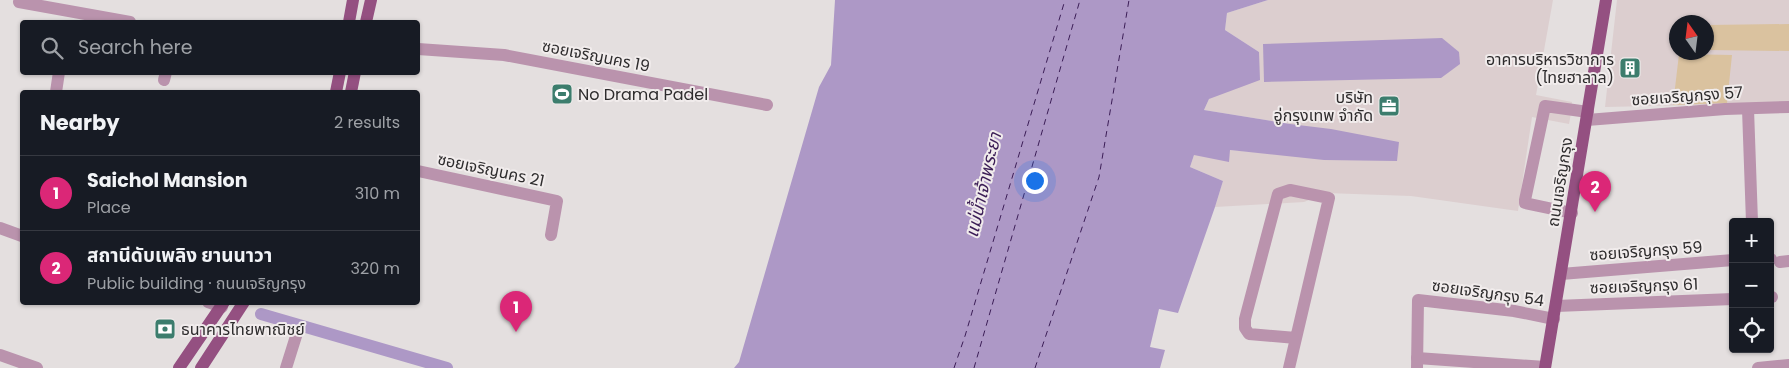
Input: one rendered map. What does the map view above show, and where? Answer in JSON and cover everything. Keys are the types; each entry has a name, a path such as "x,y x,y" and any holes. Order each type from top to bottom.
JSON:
{"main road":[{"path":"349,20 353,0"},
{"path":"366,20 370,0"},
{"name":"ถนนเจริญกรุง","path":"1545,368 1606,0"},
{"path":"336,90 339,75"},
{"path":"351,90 354,75"},
{"path":"179,368 223,305"},
{"path":"201,368 242,305"}],"street":[{"path":"19,2 68,17 105,20"},
{"name":"ซอยเจริญนคร 19","path":"420,48 504,54 767,105"},
{"path":"56,90 59,75"},
{"name":"ซอยเจริญกรุง 57","path":"1572,213 1526,203 1524,200 1545,106 1588,116 1789,107"},
{"path":"1748,109 1752,218"},
{"name":"ซอยเจริญนคร 21","path":"420,171 557,201 551,235"},
{"path":"1289,368 1329,198 1290,190 1278,194 1245,318 1245,328 1250,334 1296,338"},
{"path":"0,228 20,235"},
{"name":"ซอยเจริญกรุง 59","path":"1561,274 1729,260"},
{"name":"ซอยเจริญกรุง 61","path":"1556,306 1729,299"},
{"name":"ซอยเจริญกรุง 54","path":"1417,363 1418,300 1514,311 1554,319"},
{"path":"286,368 296,333"},
{"path":"0,355 38,368"},
{"path":"1417,363 1545,368"},
{"path":"1758,368 1789,365"}],"shaded area":[{"name":"บริษัท อู่กรุงเทพ จำกัด","path":"1268,0 1553,0 1536,95 1572,102 1571,113 1569,124 1532,117 1518,211 1411,196 1326,193 1304,202 1215,207 1223,181 1190,167 1194,155 1230,150 1285,155 1290,124 1204,110 1209,99 1259,52 1225,30 1227,13"},
{"path":"1617,0 1789,0 1789,103 1605,107"},
{"path":"1789,24 1789,51 1714,50 1714,25"},
{"path":"1714,55 1732,55 1727,103 1673,105 1678,60 1714,60"}],"water":[{"name":"แม่น้ำเจ้าพระยา","path":"835,0 1268,0 1227,13 1225,30 1259,52 1260,80 1209,99 1204,110 1331,129 1399,142 1397,161 1324,160 1230,150 1229,162 1194,155 1190,167 1223,181 1178,313 1159,309 1150,347 1165,350 1160,368 734,368 739,362 819,87 831,65"},
{"path":"1442,38 1459,52 1460,64 1441,78 1264,82 1263,44"}],"waterway":[{"path":"261,314 447,368"}],"ferry route":[{"path":"954,368 1065,0"},
{"path":"974,368 1080,0"},
{"path":"1035,368 1099,177 1129,0"}],"place":[{"name":"อาคารบริหารวิชาการ (ไทยฮาลาล)","path":"1630,68"},
{"name":"No Drama Padel","path":"562,94"},
{"name":"บริษัท อู่กรุงเทพ จำกัด","path":"1389,106"},
{"name":"สถานีดับเพลิง ยานนาวา","path":"1595,212"},
{"name":"ธนาคารไทยพาณิชย์","path":"165,329"},
{"name":"Saichol Mansion","path":"516,332"}]}
